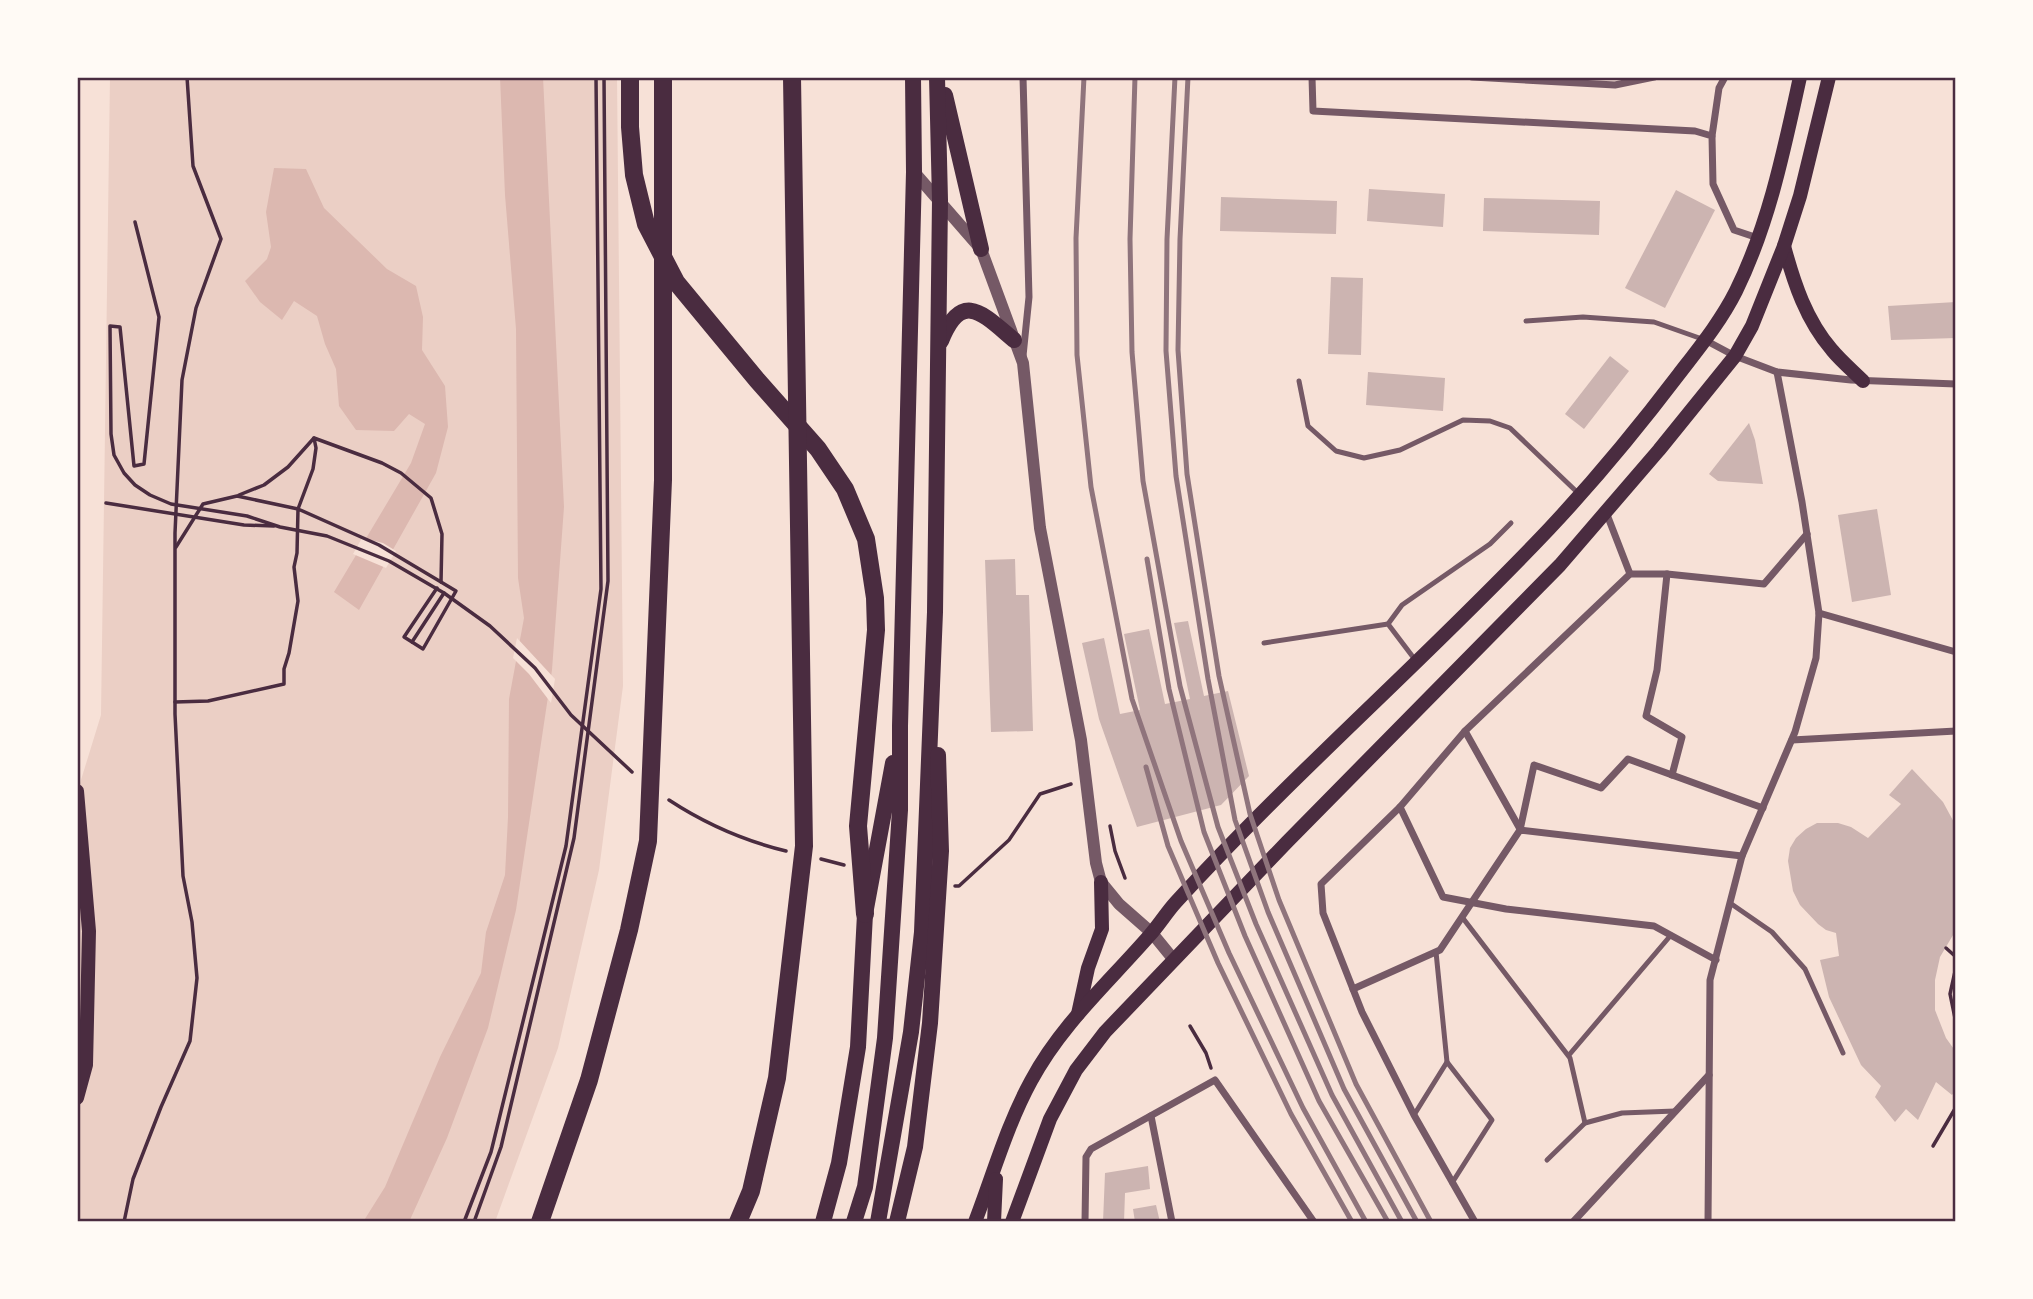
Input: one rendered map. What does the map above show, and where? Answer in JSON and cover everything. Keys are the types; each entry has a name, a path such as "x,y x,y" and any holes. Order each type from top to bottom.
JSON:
{"highway":[{"path":"540,1222 589,1080 629,930 648,841 663,480 663,77"},
{"path":"737,1222 751,1191 778,1078 804,846 792,77"},
{"path":"630,82 634,175 646,224 676,282 818,449 845,489 866,539 875,598 876,630 858,826 865,914"}],"main road":[{"path":"854,1222 865,1187 885,1038 900,810 914,172 913,77"},
{"path":"878,1222 911,1032 922,932 935,612 939,77"},
{"path":"939,77 981,249"},
{"path":"975,1222 1010,1128 1031,1081 1055,1043 1078,1014 1152,933 1174,904 1271,804 1516,564 1641,424 1705,340 1735,294 1759,238 1782,161 1800,77"},
{"path":"1012,1222 1050,1119 1076,1070 1105,1032 1287,842 1550,575 1659,450 1735,356 1752,326 1784,246 1800,196 1829,77"},
{"path":"1784,246 1797,288 1816,329 1831,349 1863,381"},
{"path":"938,349 949,321 960,311 972,310 985,316 1014,340"},
{"path":"897,1222 915,1147 931,1010 941,851 935,612"},
{"path":"823,1222 839,1163 858,1047 865,914 900,726"},
{"path":"77,791 89,931 86,1065 77,1098"},
{"path":"1078,1014 1088,968 1102,929 1101,882"},
{"path":"994,1222 996,1167"}],"street":[{"path":"1023,77 1029,297 1023,363 1040,528 1081,740 1096,863 1101,882 1119,905 1152,933 1174,960"},
{"path":"1312,77 1313,111 1695,131 1712,136"},
{"path":"1472,77 1615,85 1637,78 1654,77"},
{"path":"1725,77 1719,88 1712,136 1713,184 1734,230 1759,238"},
{"path":"914,172 981,249 1023,363"},
{"path":"1705,340 1735,356 1777,372 1863,381 1956,384"},
{"path":"1708,1222 1710,980 1742,856 1792,740 1815,658 1819,613 1777,372"},
{"path":"1605,512 1630,573"},
{"path":"1475,1222 1413,1115 1362,1012 1323,913 1321,884 1400,807 1465,731 1630,573 1764,584 1807,534"},
{"path":"1667,574 1657,670 1646,716 1682,737 1672,775"},
{"path":"1819,613 1956,652"},
{"path":"1465,731 1520,830"},
{"path":"1792,740 1956,731"},
{"path":"1353,989 1440,950 1520,830 1534,765 1601,788 1628,759 1763,808"},
{"path":"1400,807 1443,897 1506,909 1654,926 1716,960"},
{"path":"1520,830 1742,856"},
{"path":"1573,1222 1709,1075"},
{"path":"1084,1222 1086,1157 1091,1149 1215,1080 1314,1222"},
{"path":"1152,1116 1172,1222"}],"lane":[{"path":"1526,321 1583,317 1654,321 1705,340"},
{"path":"1299,381 1308,426 1336,451 1364,458 1400,450 1463,420 1490,421 1510,428 1580,495"},
{"path":"1264,643 1388,624 1402,604 1490,544 1511,523"},
{"path":"1388,624 1416,662"},
{"path":"1730,903 1772,932 1805,969 1843,1053"},
{"path":"1462,917 1569,1055 1585,1123"},
{"path":"1569,1055 1671,935"},
{"path":"1436,952 1447,1062 1492,1120 1452,1183"},
{"path":"1413,1115 1447,1062"},
{"path":"1547,1160 1585,1123 1622,1113 1675,1111"}],"path":[{"path":"124,1222 133,1180 190,1041 197,978 192,922 183,876 175,702 175,549 182,380 196,308 221,239 194,166 187,77"},
{"path":"464,1222 491,1152 566,846 601,589 596,77"},
{"path":"474,1222 501,1147 574,838 608,581 604,77"},
{"path":"135,222 159,317 144,464 134,466 120,327 110,326 111,434 114,455 124,473 150,495 171,504 247,516 280,527 327,536 388,561 444,593 490,626 535,668 571,715 638,777"},
{"path":"175,549 203,504 264,485 288,467 314,438"},
{"path":"237,495 298,509 379,545 441,582 456,591 423,649 404,637 441,582 442,534 431,498 401,473 382,463 314,438"},
{"path":"175,702 208,701 284,684 284,669 298,601 294,579 298,509 313,469 316,448 314,438"},
{"path":"106,503 244,525 280,527"},
{"path":"412,642 444,593"},
{"path":"946,884 959,886 1009,839 1040,794 1073,783"},
{"path":"669,800 690,814 759,845 796,853"},
{"path":"1115,851 1125,878"},
{"path":"821,859 846,865"},
{"path":"1946,948 1956,957"},
{"path":"1956,967 1950,994 1956,1023"},
{"path":"1190,1026 1206,1053 1215,1080"},
{"path":"1933,1146 1956,1107"}],"shaded area":[{"path":"110,77 617,77 623,686 599,870 558,1048 495,1222 77,1222 77,793 101,715"},
{"path":"500,77 543,77 564,507 552,670 516,910 488,1028 447,1138 409,1222 363,1222 385,1187 440,1057 481,973 486,932 505,875 509,699 524,618 518,578 516,329 505,195"},
{"path":"274,168 306,169 324,208 387,269 416,286 423,317 422,350 445,386 448,427 436,473 359,610 334,592 411,463 425,424 409,414 394,431 356,430 339,406 336,369 317,316 294,301 282,320 260,302 245,281 267,259 271,247 266,212"}],"pier":[{"path":"362,538 383,543 396,551 386,568 353,554"},
{"path":"517,638 555,679 551,703 513,658"}],"building":[{"path":"1369,189 1445,194 1443,227 1367,221"},
{"path":"1676,190 1715,210 1665,308 1625,288"},
{"path":"1221,197 1337,201 1336,234 1220,231"},
{"path":"1484,198 1600,201 1599,235 1483,231"},
{"path":"1331,277 1363,278 1361,355 1328,354"},
{"path":"1956,302 1956,338 1891,340 1888,306"},
{"path":"1610,356 1629,371 1584,429 1565,414"},
{"path":"1368,372 1445,378 1443,411 1366,405"},
{"path":"1749,423 1763,484 1718,481 1709,474"},
{"path":"1877,509 1891,595 1852,602 1838,515"},
{"path":"1015,559 1016,595 1029,595 1033,731 991,732 985,560"},
{"path":"1188,621 1204,696 1228,691 1249,776 1221,805 1137,827 1099,719 1082,643 1104,638 1120,714 1140,710 1124,634 1149,629 1165,704 1190,699 1174,623"},
{"path":"1912,769 1943,802 1956,826 1956,930 1940,957 1935,980 1935,1010 1946,1038 1956,1052 1956,1090 1952,1095 1936,1082 1918,1120 1906,1109 1895,1122 1875,1097 1881,1086 1861,1065 1829,997 1820,960 1839,956 1836,933 1818,924 1800,905 1793,891 1788,861 1790,848 1796,838 1817,823 1838,823 1851,827 1868,838 1901,804 1889,795"},
{"path":"1148,1166 1150,1189 1125,1193 1124,1222 1103,1222 1105,1173"},
{"path":"1156,1205 1160,1222 1135,1222 1133,1209"}],"railway":[{"path":"1084,77 1076,238 1077,355 1091,487 1132,699 1181,841 1229,953 1303,1108 1366,1222"},
{"path":"1135,77 1130,239 1132,352 1143,481 1180,686 1218,827 1256,924 1332,1095 1402,1222"},
{"path":"1175,77 1167,239 1166,351 1176,476 1208,679 1235,820 1268,912 1344,1089 1417,1222"},
{"path":"1188,77 1178,350 1187,474 1219,676 1250,814 1279,900 1356,1084 1431,1222"},
{"path":"1147,559 1169,689 1204,832 1245,936 1319,1101 1388,1222"},
{"path":"1146,767 1168,846 1218,963 1291,1114 1352,1222"}]}
